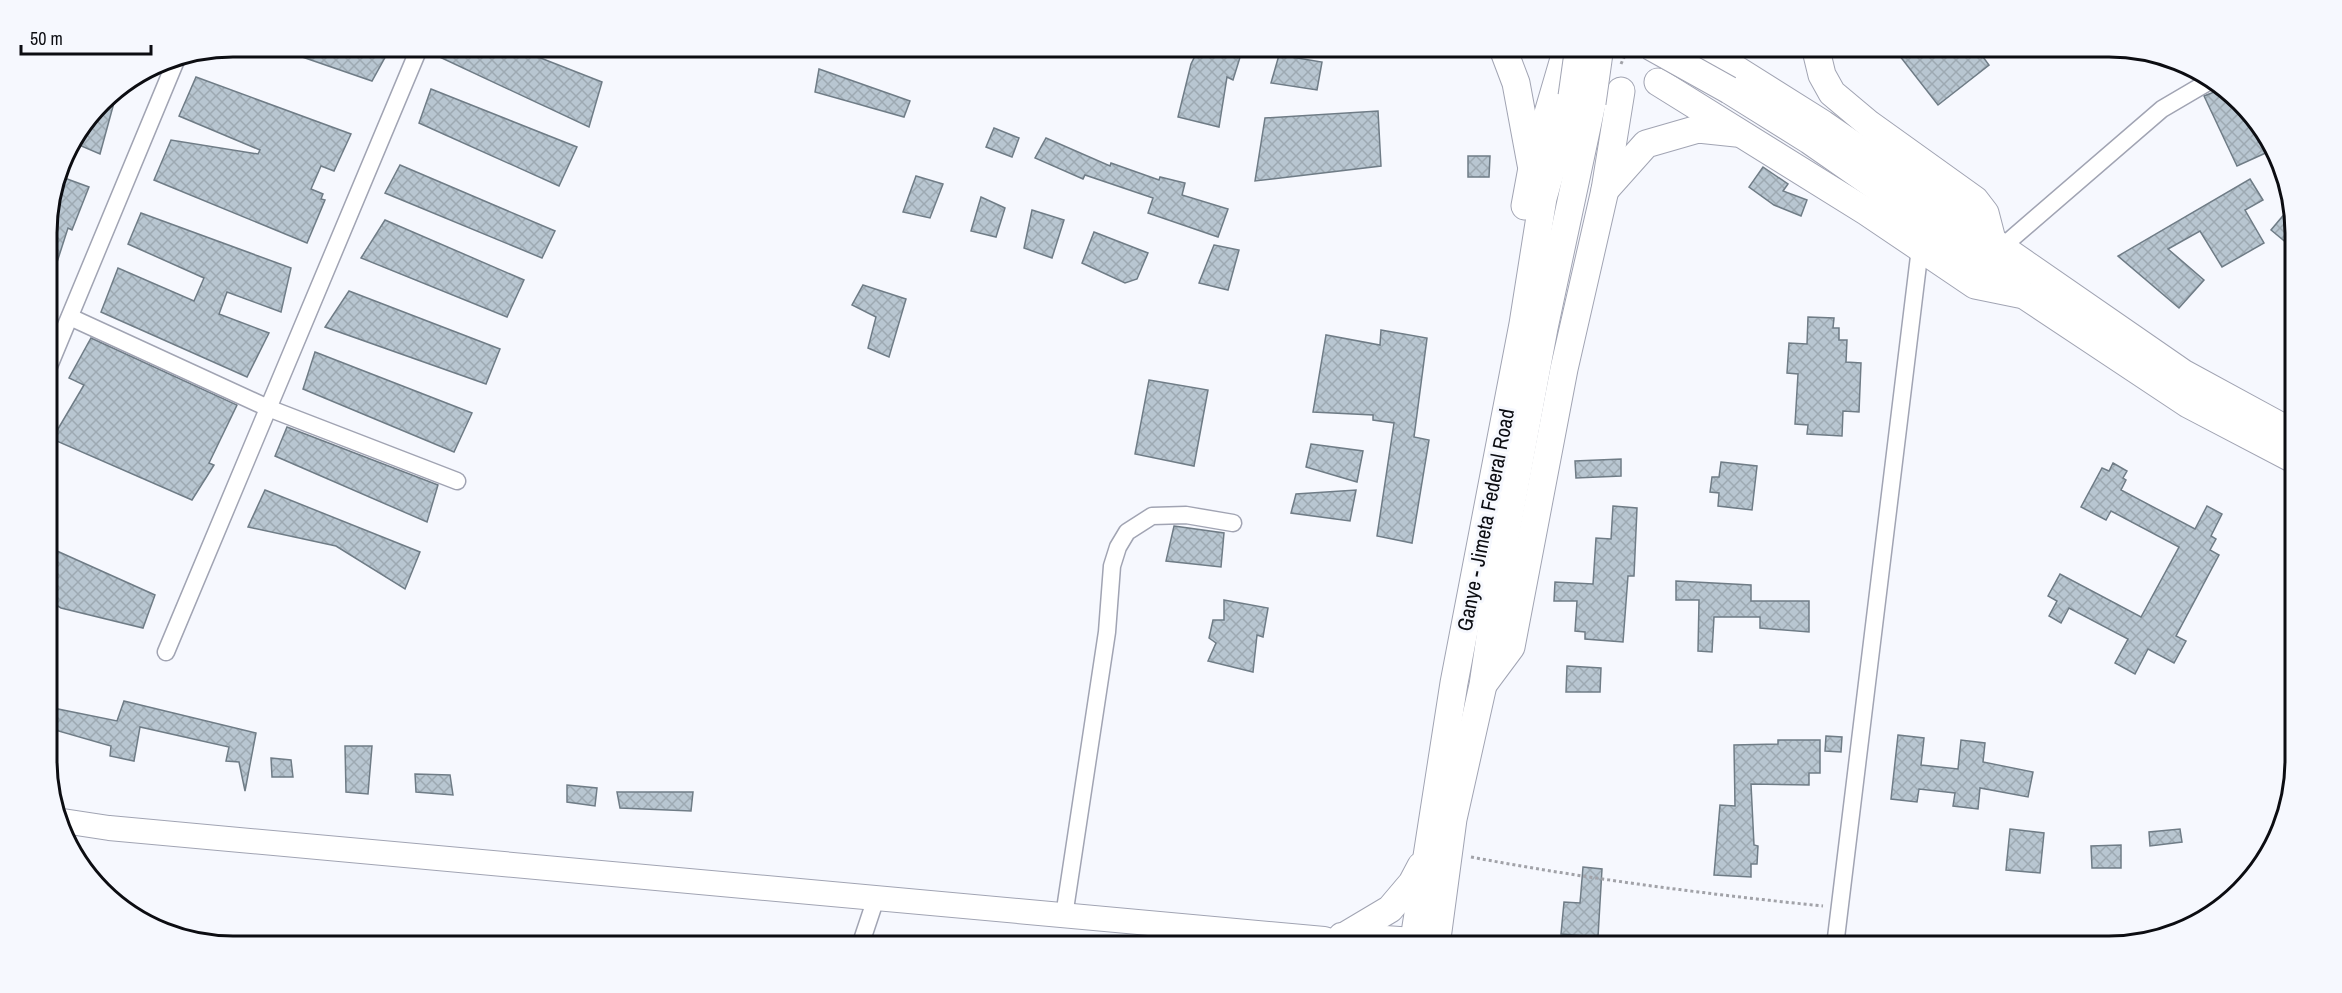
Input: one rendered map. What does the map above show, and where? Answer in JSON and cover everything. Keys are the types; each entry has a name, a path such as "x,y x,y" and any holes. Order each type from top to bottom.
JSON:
{"main road":[{"path":"1506,57 1516,83 1532,168"},
{"path":"1454,683 1453,626 1532,168 1565,57"},
{"path":"1568,57 1582,100"},
{"path":"1568,57 1576,76 1593,86 1621,91 1658,82 1678,64 1682,57"},
{"path":"1582,100 1596,57"},
{"path":"1670,57 1729,90 1828,153 1967,250 2024,295 2188,404 2285,455"},
{"path":"1717,57 1823,124 2183,373 2285,429"},
{"path":"1818,57 1822,75 1832,93 1869,124 1975,200 1985,213 1997,244"},
{"path":"1658,82 1744,134 1975,285 2024,295"},
{"path":"1483,685 1511,647 1564,369 1605,190 1621,91"},
{"name":"Ganye - Jimeta Federal Road","path":"1437,855 1453,819 1483,685 1476,646 1543,198 1582,100"},
{"path":"1605,190 1646,144 1698,129 1744,134"},
{"name":"Ganye - Jimeta Federal Road","path":"1422,936 1437,855 1454,683 1476,646"},
{"path":"68,822 110,828 1294,936"},
{"path":"1346,936 1390,909 1437,855"}],"street":[{"path":"166,652 415,57"},
{"path":"57,346 173,67"},
{"path":"1997,244 2162,109 2203,85"},
{"path":"1836,936 1920,248"},
{"path":"69,317 268,408 457,481"},
{"path":"1064,916 1107,632 1112,566 1118,547 1127,532 1152,516 1186,515 1233,523"},
{"path":"864,936 876,898"}],"path":[{"path":"1437,855 1718,896 1840,908"}],"building":[{"path":"302,57 385,57 372,81"},
{"path":"440,57 538,57 602,82 589,127"},
{"path":"1194,57 1240,57 1233,80 1227,77 1219,127 1178,117"},
{"path":"1278,57 1322,62 1317,90 1271,83"},
{"path":"1901,57 1983,57 1989,65 1938,105"},
{"path":"819,69 910,101 904,117 815,92"},
{"path":"196,77 351,134 334,171 321,166 311,189 323,194 321,199 325,200 307,243 154,180 171,140 258,154 260,150 179,116"},
{"path":"431,89 577,147 559,186 419,123"},
{"path":"2214,92 2225,101 2241,117 2266,153 2237,166 2204,96"},
{"path":"114,104 100,154 81,146 93,126"},
{"path":"1378,111 1381,166 1255,181 1265,118"},
{"path":"994,128 1019,138 1012,157 986,147"},
{"path":"1046,138 1110,166 1111,163 1159,180 1160,177 1185,183 1182,195 1228,209 1218,237 1148,213 1153,198 1085,175 1083,179 1035,158"},
{"path":"1468,156 1490,156 1489,177 1468,177"},
{"path":"400,165 555,231 542,258 385,193"},
{"path":"1763,167 1788,184 1783,191 1807,200 1801,216 1774,205 1749,187"},
{"path":"916,176 943,184 930,218 903,212"},
{"path":"66,179 89,187 72,230 68,228 57,262 57,221"},
{"path":"2250,179 2263,200 2245,210 2264,243 2222,267 2200,231 2168,249 2204,280 2179,308 2118,256"},
{"path":"981,197 1005,208 996,237 971,231"},
{"path":"1032,210 1064,220 1052,258 1024,248"},
{"path":"141,213 291,268 281,312 227,292 219,314 269,333 247,377 101,312 118,268 194,301 204,278 128,244"},
{"path":"2283,215 2285,242 2271,230"},
{"path":"385,220 524,280 507,317 361,258"},
{"path":"1094,232 1148,253 1137,279 1125,283 1082,263"},
{"path":"1214,245 1239,250 1228,290 1199,283"},
{"path":"863,285 906,299 889,357 868,348 876,317 852,305"},
{"path":"349,291 500,349 486,384 325,327"},
{"path":"1808,317 1834,318 1833,328 1839,328 1839,340 1847,340 1846,362 1861,363 1859,412 1843,411 1842,436 1807,434 1808,425 1795,424 1798,374 1787,373 1789,343 1807,344"},
{"path":"1381,330 1427,338 1414,437 1429,440 1412,543 1377,536 1394,423 1373,420 1373,415 1313,412 1326,335 1380,345"},
{"path":"91,338 237,405 209,463 214,465 192,500 57,441 57,431 84,385 69,378"},
{"path":"315,352 472,413 454,452 303,389"},
{"path":"1149,380 1208,390 1194,466 1135,454"},
{"path":"287,427 438,485 427,522 275,456"},
{"path":"1311,444 1363,451 1357,482 1306,467"},
{"path":"1621,459 1621,476 1576,478 1575,461"},
{"path":"1721,462 1757,466 1752,510 1718,506 1719,493 1710,492 1712,477 1719,477"},
{"path":"2113,463 2127,471 2121,490 2195,529 2207,506 2222,514 2211,536 2216,539 2210,550 2219,555 2176,636 2186,641 2174,663 2148,649 2135,674 2115,663 2128,639 2069,608 2061,623 2049,616 2057,601 2048,596 2060,574 2141,617 2179,547 2111,511 2106,520 2081,507 2102,468 2109,471"},
{"path":"265,490 420,552 405,589 336,546 248,527"},
{"path":"1356,490 1350,521 1291,513 1296,494"},
{"path":"1613,506 1637,508 1634,576 1628,576 1623,642 1585,639 1585,632 1575,631 1577,601 1554,601 1555,582 1593,584 1596,538 1611,539"},
{"path":"1174,526 1224,533 1221,567 1166,561"},
{"path":"57,551 155,595 143,628 57,606"},
{"path":"1676,581 1751,585 1751,601 1809,601 1809,632 1760,628 1760,617 1714,617 1712,652 1698,651 1699,600 1676,600"},
{"path":"1224,600 1268,608 1263,637 1257,635 1253,672 1208,661 1216,643 1209,638 1213,620 1224,620"},
{"path":"1567,666 1601,668 1600,692 1566,692"},
{"path":"124,701 256,733 245,791 239,762 226,761 229,747 140,727 134,761 110,756 111,746 57,731 57,709 117,721"},
{"path":"1898,735 1924,738 1921,765 1958,769 1961,740 1985,743 1983,762 2033,772 2028,797 1980,788 1978,809 1953,806 1955,793 1919,789 1917,802 1891,799"},
{"path":"1826,736 1842,737 1841,752 1825,751"},
{"path":"1778,740 1820,740 1820,773 1809,773 1809,785 1751,784 1754,845 1758,846 1757,864 1751,864 1751,877 1714,875 1720,805 1735,806 1734,745 1778,744"},
{"path":"345,746 372,746 368,794 346,792"},
{"path":"271,758 291,760 293,777 272,777"},
{"path":"415,774 450,775 453,795 416,792"},
{"path":"567,785 597,788 595,806 567,802"},
{"path":"617,792 693,792 691,811 620,808"},
{"path":"2010,829 2044,833 2040,873 2006,870"},
{"path":"2180,829 2182,842 2150,846 2149,832"},
{"path":"2121,845 2121,868 2092,868 2091,846"},
{"path":"1583,867 1602,869 1598,936 1561,934 1564,902 1580,903"}]}
